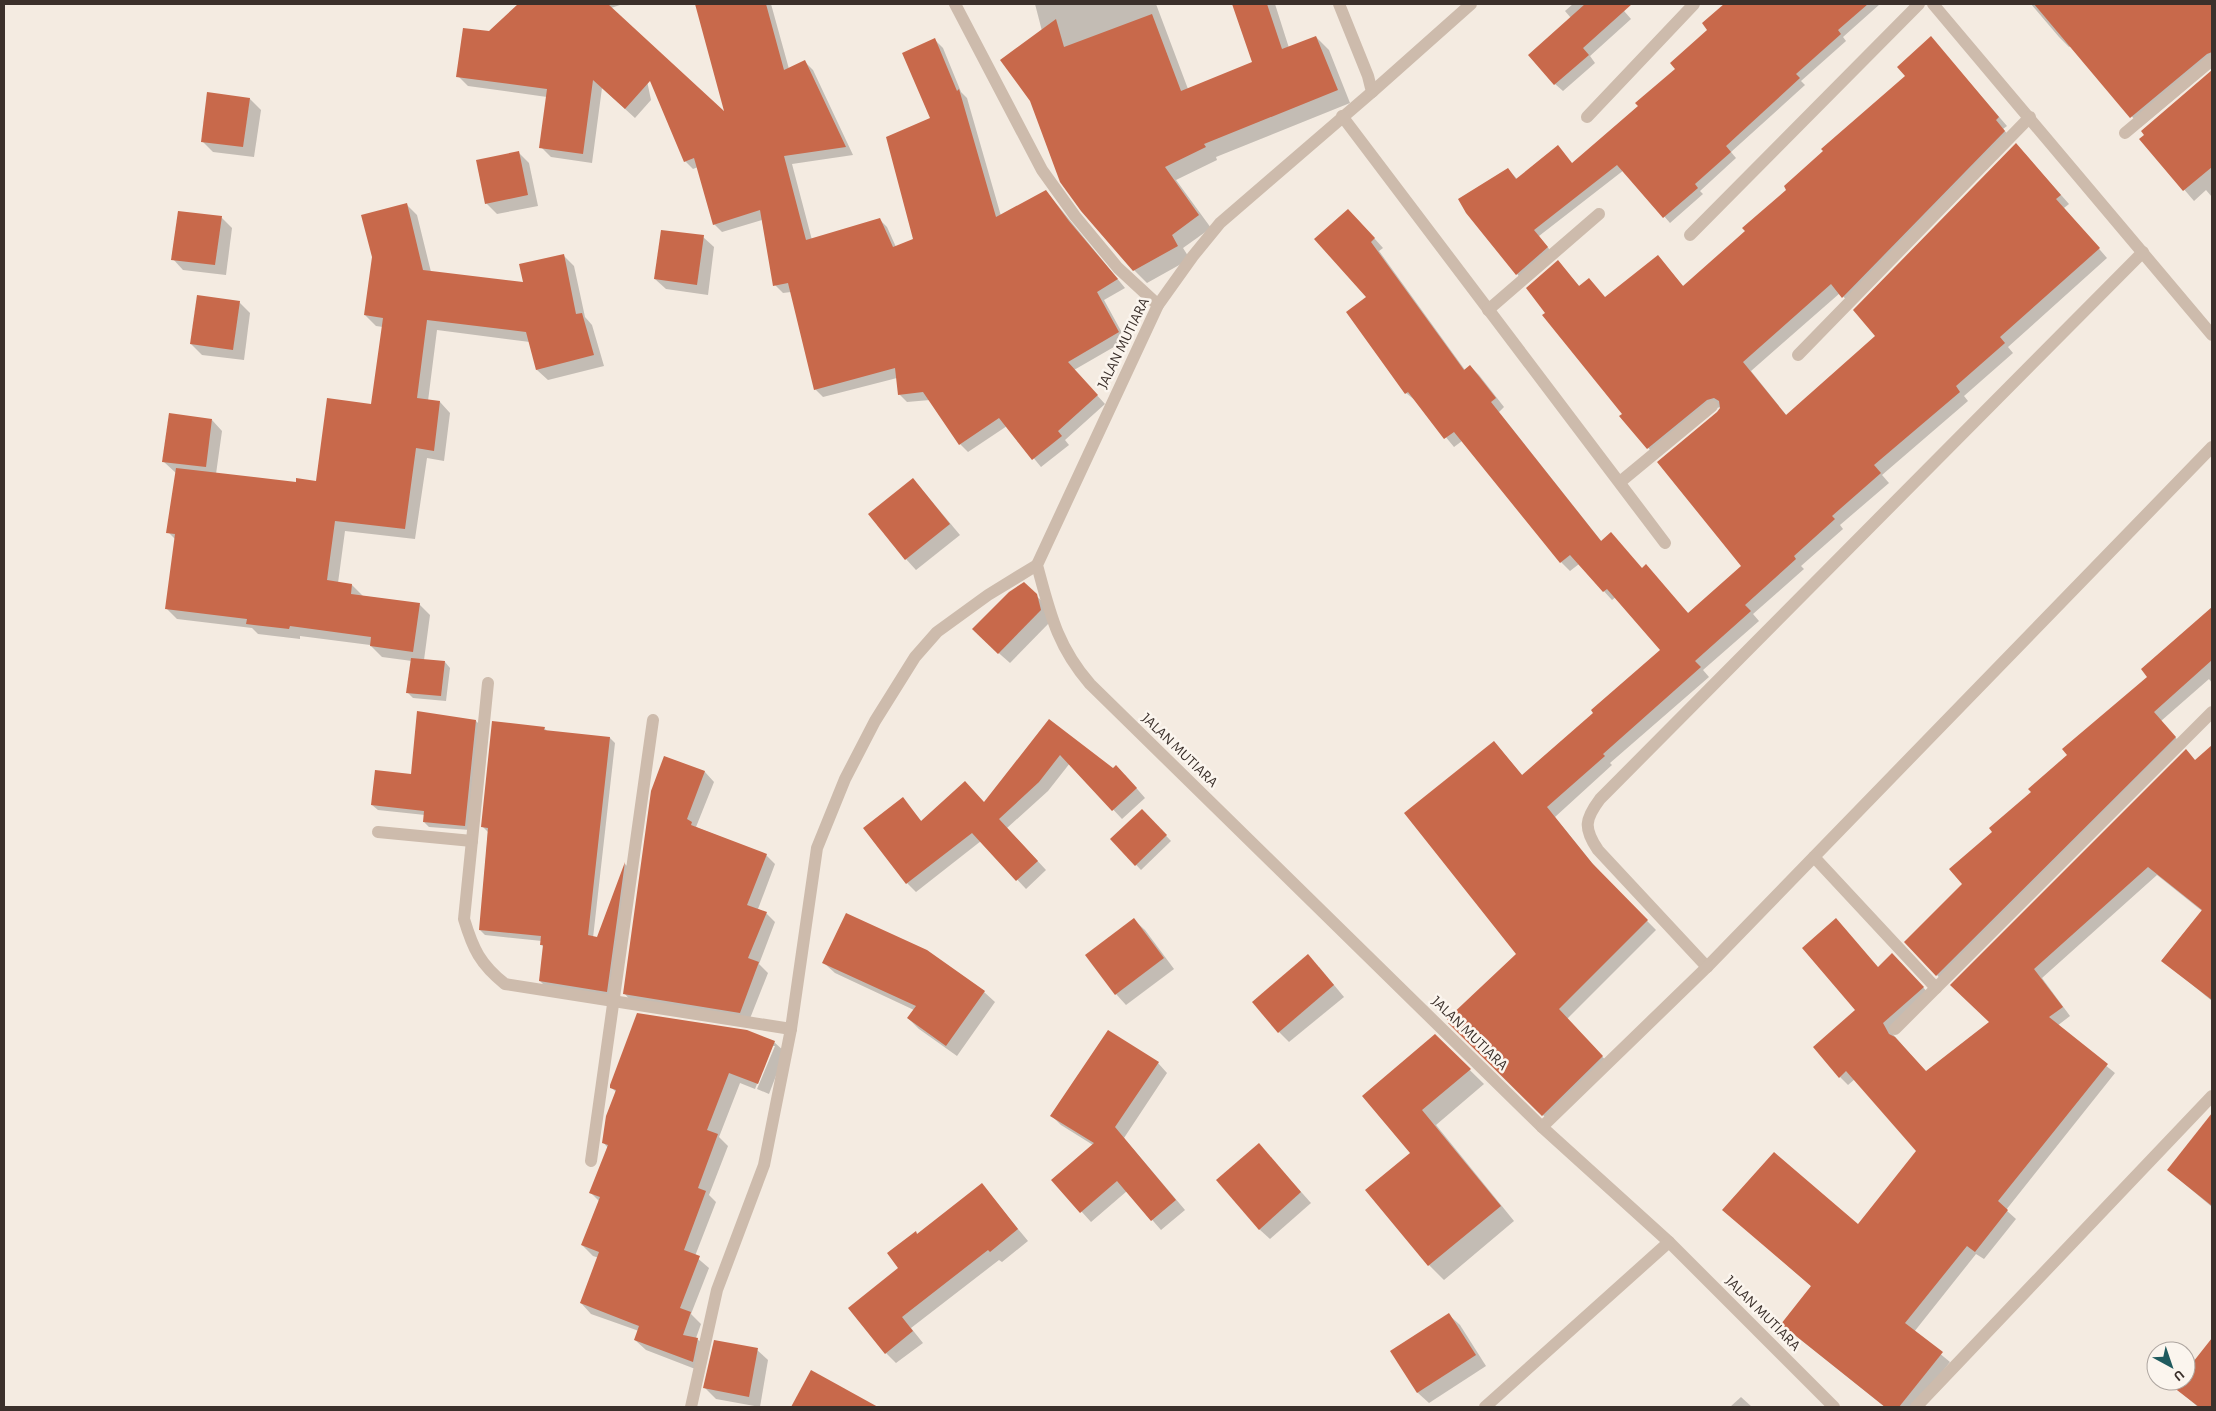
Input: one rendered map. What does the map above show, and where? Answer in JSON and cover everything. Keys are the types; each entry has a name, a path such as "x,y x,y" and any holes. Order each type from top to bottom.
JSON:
{"street":[{"path":"955,4 1042,170 1075,216 1118,268 1158,305"},
{"path":"1339,4 1368,76 1372,92"},
{"name":"JALAN MUTIARA","path":"1471,4 1372,92 1342,116 1308,149 1220,223 1194,256 1158,305 1037,565 1061,645 1074,666 1090,684 1542,1126 1669,1242 1834,1407"},
{"path":"1587,116 1694,4"},
{"path":"1690,235 1919,4"},
{"path":"1933,4 2212,335"},
{"path":"2125,133 2212,60"},
{"path":"1342,116 1665,543"},
{"path":"1798,355 2030,117"},
{"path":"1488,310 1599,214"},
{"path":"1708,967 1598,850 1590,838 1587,826 1590,813 1600,799 2143,252"},
{"path":"1620,482 1712,406"},
{"path":"1542,1126 1708,967 2212,447"},
{"path":"691,1407 717,1290 764,1165 791,1028 817,848 845,779 871,729 915,657 937,632 988,595 1037,565"},
{"path":"488,683 464,919 472,944 487,969 505,984 791,1028"},
{"path":"1895,1029 2212,712"},
{"path":"591,1161 653,720"},
{"path":"378,832 472,841"},
{"path":"1814,857 1936,988"},
{"path":"1916,1407 2212,1096"},
{"path":"1485,1407 1669,1242"}],"building":[{"path":"518,4 608,4 724,111 695,4 766,4 784,70 805,60 846,147 784,156 806,240 880,218 893,247 913,239 886,137 930,118 902,53 935,38 957,91 959,89 996,217 1046,190 1069,221 1118,279 1097,292 1119,332 1068,362 1098,395 1058,431 1062,436 1032,460 999,418 959,445 923,392 898,395 895,368 814,390 788,283 773,286 760,210 713,225 694,158 684,162 650,81 625,109 593,80 583,154 539,148 547,89 456,77 463,28 489,31"},
{"path":"1232,4 1267,4 1282,49 1316,36 1338,90 1204,144 1206,147 1165,167 1199,215 1172,235 1178,246 1133,271 1081,211 1060,182 1030,101 1000,60 1056,19 1064,47 1152,14 1181,91 1252,62"},
{"path":"1585,4 1632,4 1583,48 1589,55 1554,85 1528,55"},
{"path":"1724,4 1868,4 1838,30 1841,34 1796,74 1800,78 1726,146 1731,152 1695,184 1698,188 1663,218 1617,165 1534,230 1548,247 1516,275 1466,213 1458,199 1508,168 1516,179 1558,145 1572,163 1638,106 1635,103 1675,69 1670,63 1707,30 1702,23"},
{"path":"2034,4 2212,4 2212,52 2207,54 2130,118"},
{"path":"1931,36 1999,117 1996,120 2005,131 1842,298 1831,284 1743,362 1786,415 1875,336 1853,310 2016,143 2061,195 2056,199 2100,248 2000,337 2005,343 1956,386 1960,392 1874,465 1881,473 1832,516 1835,519 1794,556 1796,559 1745,605 1751,611 1695,661 1701,667 1603,754 1605,756 1547,807 1592,863 1648,920 1559,1009 1603,1056 1542,1116 1448,1023 1450,1022 1447,1019 1516,954 1404,813 1494,741 1522,775 1593,713 1591,710 1660,650 1607,589 1603,592 1570,555 1560,563 1454,432 1444,439 1408,392 1405,394 1346,312 1366,297 1314,239 1348,209 1375,238 1371,242 1464,370 1470,365 1496,398 1491,402 1601,541 1611,532 1642,568 1646,564 1688,613 1741,566 1657,462 1717,412 1720,408 1719,401 1714,398 1707,400 1647,449 1619,416 1622,414 1542,315 1545,313 1526,288 1558,260 1579,286 1589,278 1605,297 1658,255 1683,286 1745,231 1742,228 1786,190 1784,186 1823,151 1821,149 1905,76 1897,67"},
{"path":"2212,70 2212,167 2183,191 2139,139 2144,135 2141,131"},
{"path":"207,92 250,98 243,147 201,142"},
{"path":"519,151 528,195 485,204 476,160"},
{"path":"407,203 423,270 523,282 519,264 564,254 576,314 582,313 594,355 536,370 526,332 427,320 417,398 440,401 434,451 416,448 405,529 335,521 327,580 352,584 351,594 420,603 413,652 370,646 371,637 290,626 289,629 246,624 247,619 165,609 175,534 166,533 176,468 296,482 296,478 316,481 327,398 371,404 383,318 364,315 372,257 361,215"},
{"path":"178,211 222,216 215,265 171,260"},
{"path":"661,230 704,235 697,285 654,279"},
{"path":"197,295 240,301 233,350 190,344"},
{"path":"169,413 212,419 206,467 162,462"},
{"path":"913,478 950,524 905,560 868,514"},
{"path":"1024,582 1037,594 1041,610 998,654 972,629 1009,592"},
{"path":"2212,607 2212,660 2154,712 2176,737 1936,976 1904,942 1962,884 1949,869 1992,832 1989,828 2031,792 2028,789 2067,755 2062,749 2147,677 2141,669"},
{"path":"411,658 445,661 441,696 406,693"},
{"path":"417,711 476,720 465,826 423,822 424,811 371,805 375,770 411,774"},
{"path":"1049,719 1113,768 1116,765 1137,788 1112,811 1060,755 1039,782 999,819 1038,861 1016,881 972,833 906,884 863,828 903,797 921,821 965,781 984,802"},
{"path":"492,721 545,727 544,730 610,737 588,935 597,937 625,862 607,992 539,981 543,945 540,945 541,936 479,930 488,828 481,827"},
{"path":"2212,745 2212,1000 2161,961 2202,910 2148,867 2034,969 2063,1007 2049,1017 2108,1064 1998,1201 2008,1210 1975,1252 1967,1246 1905,1323 1943,1352 1899,1407 1885,1407 1781,1324 1811,1286 1722,1210 1774,1152 1858,1224 1916,1151 1846,1071 1839,1078 1813,1047 1855,1010 1802,948 1836,918 1878,967 1892,953 1924,987 1883,1023 1889,1034 1895,1037 1926,1071 1989,1022 1950,985 2186,749 2195,760"},
{"path":"664,756 705,771 687,819 692,822 691,825 767,854 747,905 767,912 748,958 759,962 740,1013 623,994 651,791"},
{"path":"1142,809 1167,835 1135,866 1110,839"},
{"path":"846,913 927,950 985,991 946,1046 907,1018 916,1006 822,963"},
{"path":"1134,918 1164,958 1115,995 1085,955"},
{"path":"1308,954 1334,985 1278,1033 1252,1002"},
{"path":"637,1013 747,1030 775,1041 758,1084 729,1073 707,1130 718,1134 698,1188 706,1191 684,1250 700,1256 680,1308 691,1312 683,1335 698,1338 693,1362 634,1340 639,1326 580,1303 599,1252 581,1245 600,1197 589,1193 608,1145 602,1143 606,1116 616,1090 610,1088 610,1085"},
{"path":"1108,1030 1159,1062 1115,1127 1176,1200 1151,1221 1117,1181 1080,1213 1051,1180 1094,1143 1050,1116"},
{"path":"1435,1034 1471,1069 1422,1110 1501,1206 1428,1266 1365,1190 1410,1153 1362,1096"},
{"path":"2212,1113 2212,1206 2167,1170"},
{"path":"1259,1143 1301,1192 1259,1230 1216,1180"},
{"path":"982,1183 1018,1229 902,1317 913,1331 885,1354 848,1308 898,1268 887,1253 916,1231 917,1234"},
{"path":"1449,1313 1476,1355 1417,1393 1390,1351"},
{"path":"2212,1338 2212,1407 2199,1407 2178,1391 2196,1391 2196,1358"},
{"path":"714,1340 758,1348 749,1397 703,1388"},
{"path":"811,1370 878,1407 791,1407"}]}
